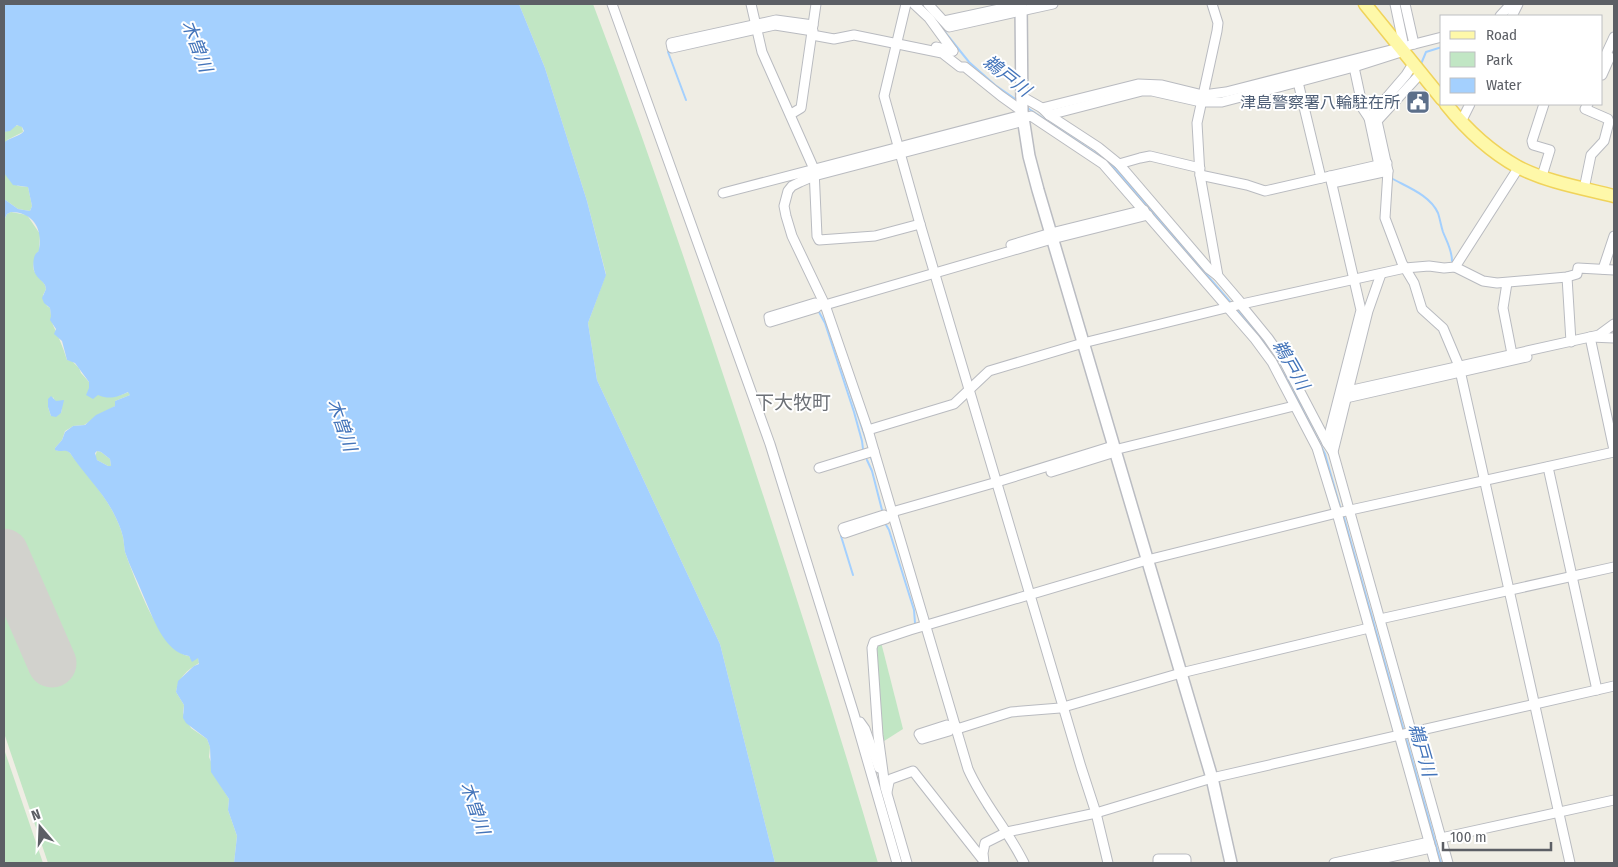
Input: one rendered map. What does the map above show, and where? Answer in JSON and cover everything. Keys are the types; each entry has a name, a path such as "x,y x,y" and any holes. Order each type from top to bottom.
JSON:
{"main road":[{"path":"1366,4 1440,97"},
{"path":"1447,105 1461,122 1496,153 1519,167 1584,189 1614,196"}],"street":[{"path":"612,4 770,444 854,714 897,863"},
{"path":"751,4 762,52 791,114 814,173 817,236 820,240 875,236 920,224"},
{"path":"791,114 801,108 816,4"},
{"path":"906,4 884,96 920,224 1096,813 1108,863"},
{"path":"914,4 929,18 950,54 960,67 965,67 1001,96 1103,164 1146,213 1268,338 1284,362 1333,452 1343,512 1369,625 1448,863"},
{"path":"928,4 944,21 1022,6 1053,4"},
{"path":"1212,4 1218,23 1197,123 1200,172 1218,276"},
{"path":"1395,4 1403,42 1402,49"},
{"path":"1405,4 1414,44"},
{"path":"1501,15 1511,4"},
{"path":"1022,6 1022,110 1029,156 1212,778 1231,863"},
{"path":"756,26 670,43 672,48 756,26 776,20 813,30 834,33 850,30 950,54"},
{"path":"1603,61 1614,37"},
{"path":"723,192 814,173 899,150 1022,110 1045,111 1138,84 1162,85 1202,99 1222,102 1354,67 1414,44 1440,38"},
{"path":"1202,99 1402,49"},
{"path":"1603,73 1614,49"},
{"path":"1354,67 1363,109 1369,118 1385,167"},
{"path":"1369,118 1406,75 1417,69"},
{"path":"1417,69 1377,121 1385,167 1385,218 1402,264 1414,283 1422,310 1443,328 1459,369 1570,863"},
{"path":"1298,82 1320,178"},
{"path":"1461,122 1470,105"},
{"path":"1542,176 1550,150 1533,145 1532,141 1544,105"},
{"path":"1584,189 1591,155 1604,141 1609,122 1608,119 1585,109 1587,105"},
{"path":"1045,111 1098,147 1119,164 1209,269 1218,276 1255,339 1272,362 1317,448 1343,512 1381,621 1434,863"},
{"path":"1119,164 1150,156 1265,191 1320,178 1336,178 1385,167"},
{"path":"1454,267 1519,167"},
{"path":"814,173 792,186 788,192 784,206 792,236 823,304 868,430 891,516 968,769 975,785 1007,832 1024,863"},
{"path":"1328,442 1361,310 1336,178"},
{"path":"823,304 1052,236 1146,213"},
{"path":"1603,269 1614,236"},
{"path":"868,430 954,404 989,371 1083,343 1405,268 1429,266 1454,267 1483,281 1507,283 1566,277 1578,274 1578,268 1614,270"},
{"path":"1333,452 1368,311 1380,274"},
{"path":"1566,277 1571,342"},
{"path":"1507,283 1503,308 1512,354"},
{"path":"1347,395 1590,340 1614,324"},
{"path":"1459,369 1512,354 1571,342 1614,338"},
{"path":"886,790 878,735 872,648 874,642 1147,560 1343,512 1614,454 1590,340"},
{"path":"891,516 1114,449 1294,406"},
{"path":"819,468 874,451"},
{"path":"1548,467 1597,690"},
{"path":"1572,579 1614,567"},
{"path":"1381,621 1510,592 1614,572"},
{"path":"954,726 1011,712 1063,705 1180,671 1369,625"},
{"path":"984,862 985,843 1007,832 1096,813 1212,778 1614,686"},
{"path":"854,714 864,729 873,749 907,863"},
{"path":"886,790 891,780 913,772 984,862"},
{"path":"1559,815 1614,800"},
{"path":"1442,841 1614,805"},
{"path":"1334,863 1430,845"},
{"path":"1363,863 1430,845"},
{"path":"1158,863 1158,860 1186,859 1186,863"}],"green space":[{"path":"519,4 593,4 687,266 740,425 811,643 878,863 775,863 720,644 597,380 588,323 606,274 587,201 545,68"},
{"path":"20,125 23,132 7,140 4,146 4,132"},
{"path":"4,173 18,186 28,187 32,206 30,211 18,209 4,199"},
{"path":"11,212 27,215 40,234 39,251 36,254 33,266 34,272 45,285 46,289 43,295 47,306 50,308 52,323 67,360 72,361 79,368 89,382 89,388 99,394 113,397 129,392 130,395 115,401 115,406 84,425 73,426 65,431 62,440 55,448 57,451 66,450 70,453 109,504 121,530 125,552 142,595 168,642 190,658 198,658 199,663 184,675 176,692 184,705 183,713 191,728 207,739 210,747 209,757 221,786 229,799 228,810 237,836 234,863 48,863 4,733 4,220 7,214","holes":["53,397 55,401 59,401 62,408 61,413 51,416 48,407"]},
{"path":"97,451 110,459 111,466 97,460 95,457"},
{"path":"881,642 903,729 881,743 875,646"},
{"path":"4,749 43,863 5,863 4,861"}],"water":[{"name":"木曽川","path":"4,4 519,4 545,68 587,201 606,275 588,323 597,380 720,644 775,863 234,863 237,836 228,810 229,799 211,772 210,747 207,739 186,723 183,718 184,705 176,692 178,681 194,666 199,664 198,658 192,662 189,656 180,653 166,641 155,622 129,563 121,530 109,504 70,453 55,450 65,432 73,426 85,425 96,415 115,406 115,401 130,395 128,392 113,397 98,395 93,399 86,395 89,382 75,363 67,360 62,341 54,334 56,329 50,320 50,308 44,303 42,298 46,289 45,285 36,275 33,262 40,242 38,229 31,218 19,213 11,212 7,214 4,220 4,199 18,209 30,211 32,206 28,187 13,185 4,173 4,143 24,131 22,127 17,125 10,131 4,132","holes":["97,451 110,459 111,466 97,460 95,453"]},
{"path":"51,396 56,401 64,400 61,413 56,417 51,416 48,407 48,399"}],"waterway":[{"name":"鵜戸川","path":"936,21 969,62 995,85 1018,101"},
{"path":"1421,64 1426,52 1440,48"},
{"path":"668,52 686,100"},
{"name":"鵜戸川","path":"1026,107 1109,162 1232,304"},
{"path":"1391,178 1418,192 1430,201 1438,213 1452,261"},
{"name":"鵜戸川","path":"1235,308 1262,339 1288,381 1325,454 1341,510"},
{"path":"819,312 825,323 854,412 863,449"},
{"path":"842,368 869,449"},
{"path":"870,455 875,469"},
{"path":"867,460 872,471 882,510"},
{"name":"鵜戸川","path":"1343,514 1404,731"},
{"path":"885,523 889,530 914,610 915,623"},
{"path":"841,536 853,575"},
{"name":"鵜戸川","path":"1406,738 1441,863"},
{"path":"984,807 990,815"}],"runway":[{"path":"4,553 52,663"}],"place":[{"name":"津島警察署八輪駐在所","path":"1418,102"}],"district":[{"name":"下大牧町","path":"793,402"}]}
